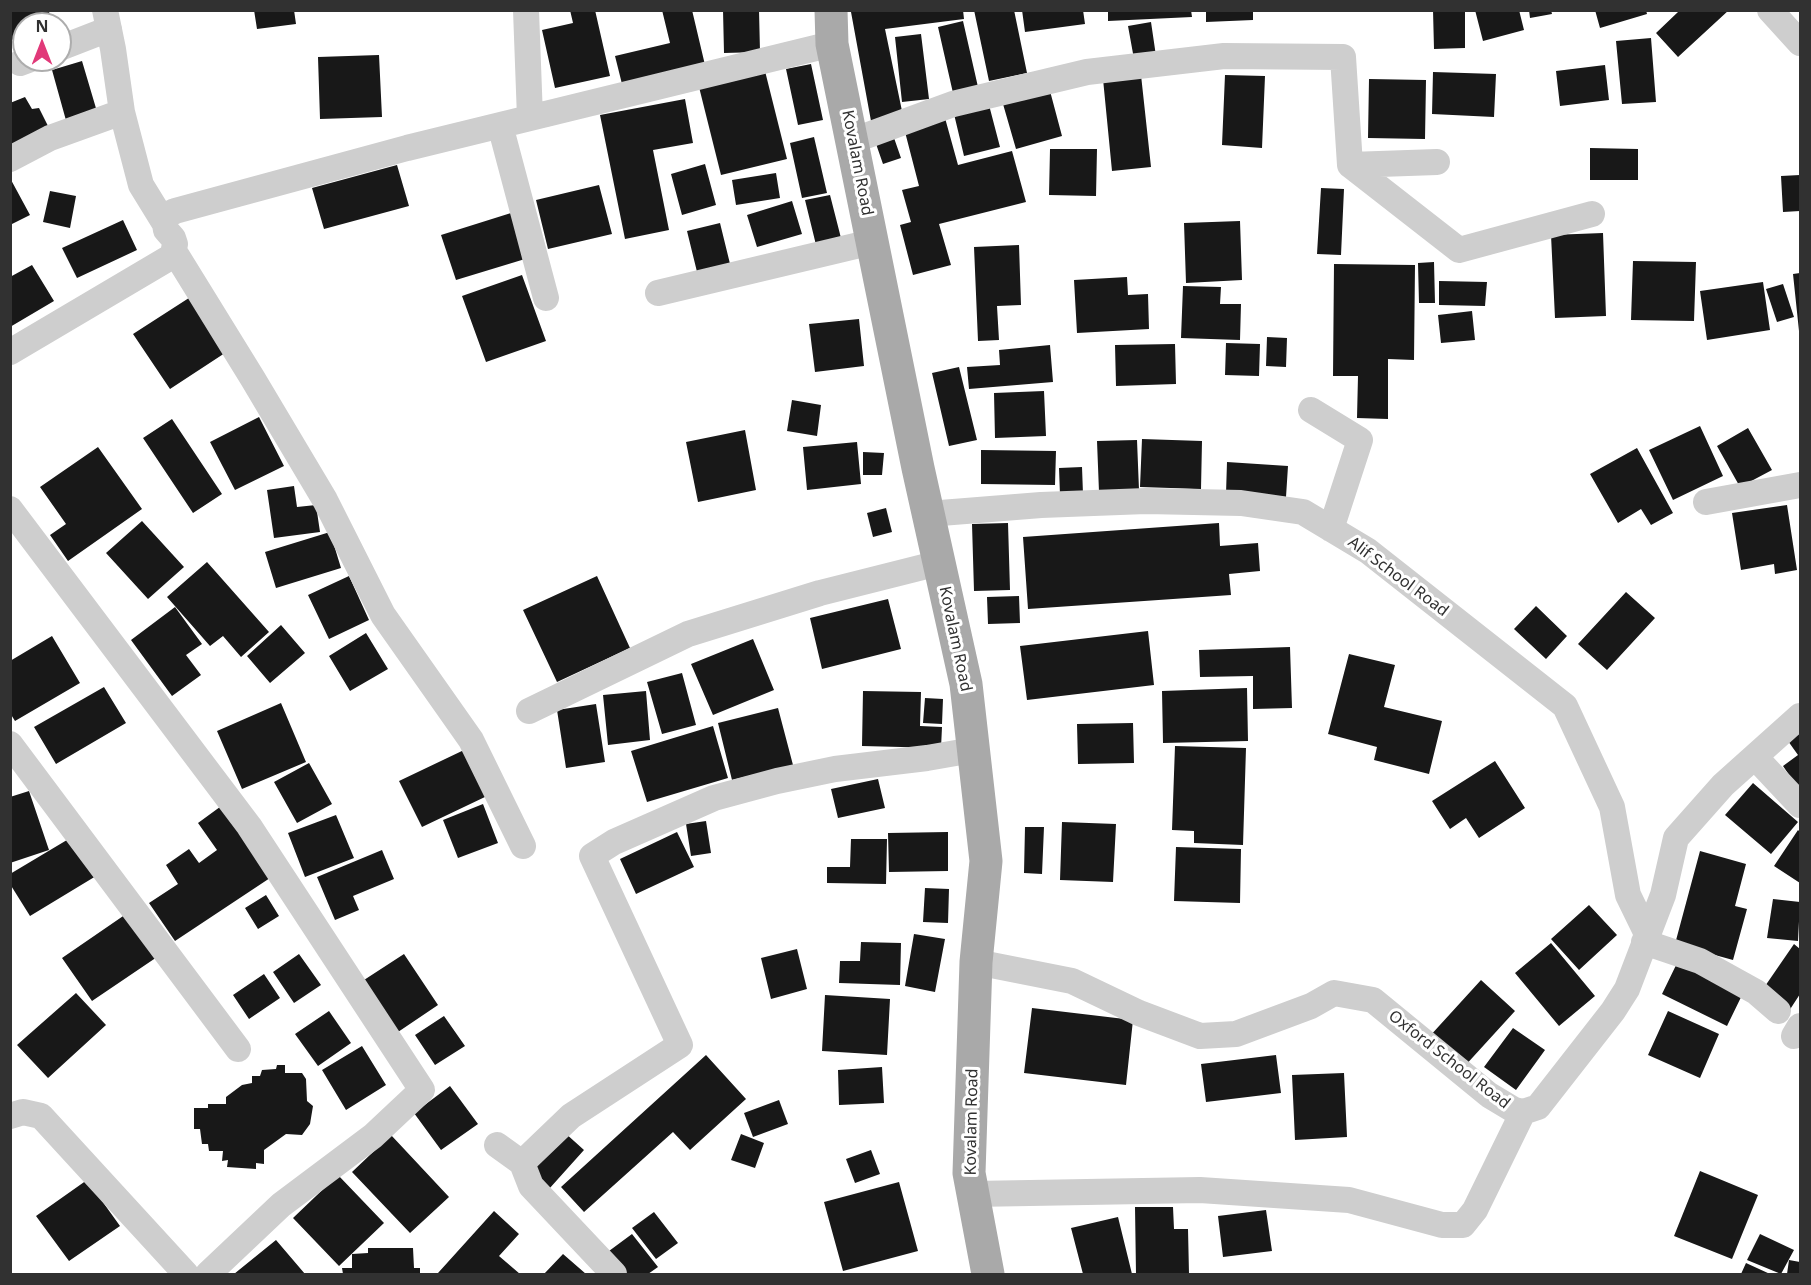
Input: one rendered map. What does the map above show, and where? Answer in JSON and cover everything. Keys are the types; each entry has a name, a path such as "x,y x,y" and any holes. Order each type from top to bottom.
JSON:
{"main road":[{"name":"Kovalam Road","path":"831,10 832,44 928,514 966,684 986,861 976,962 969,1173 988,1275"}],"street":[{"path":"526,10 530,118"},
{"path":"1770,10 1800,43"},
{"path":"72,41 107,20 122,112 141,186 167,232 173,238 174,251 254,379 325,500 383,615 471,740 523,846"},
{"path":"165,225 167,215 191,206 500,125 832,44"},
{"path":"852,141 953,104 1087,72 1224,56 1343,57 1350,165 1459,250 1592,214"},
{"path":"10,159 50,138 122,112"},
{"path":"500,125 546,298"},
{"path":"1350,165 1437,162"},
{"path":"658,293 872,242"},
{"path":"10,352 169,258 174,251"},
{"path":"1311,410 1360,440 1331,529"},
{"path":"1706,502 1800,485"},
{"name":"Alif School Road","path":"928,514 1065,504 1146,501 1241,503 1303,512 1368,551 1565,706 1612,807 1628,895 1646,938"},
{"path":"10,509 249,826 422,1090 373,1136 281,1205 208,1275"},
{"path":"529,711 688,634 820,593 939,563"},
{"name":"Oxford School Road","path":"976,962 1072,981 1139,1013 1200,1036 1236,1034 1311,1006 1334,993 1373,1000 1489,1095 1514,1110 1523,1112 1538,1107 1613,1011 1627,989 1663,895 1676,838 1723,785 1800,716"},
{"path":"10,744 238,1049"},
{"path":"522,1163 571,1116 680,1045 592,856 614,842 714,798 777,781 835,769 974,750"},
{"path":"1755,757 1800,805"},
{"path":"1646,938 1700,960 1756,992 1778,1011"},
{"path":"10,1116 23,1112 41,1116 186,1275"},
{"path":"973,1194 1200,1190 1349,1200 1442,1225 1463,1225 1475,1210 1523,1112"},
{"path":"497,1145 522,1163 531,1186 614,1275"}],"building":[{"path":"10,10 48,10 49,12 12,12 12,40 10,41"},
{"path":"254,10 294,10 296,24 257,29"},
{"path":"570,10 595,10 610,76 555,88 542,30 573,23"},
{"path":"662,10 692,10 705,65 622,84 615,56 670,43"},
{"path":"723,10 759,10 760,52 724,53"},
{"path":"963,10 964,19 885,29 902,111 871,121 851,12"},
{"path":"974,10 1014,10 1027,73 989,81"},
{"path":"1022,10 1083,10 1085,24 1025,32"},
{"path":"1108,10 1191,10 1192,17 1108,21"},
{"path":"1206,10 1253,10 1253,20 1206,22"},
{"path":"1433,10 1465,10 1465,48 1434,49"},
{"path":"1475,10 1519,10 1524,30 1483,41"},
{"path":"1529,10 1551,10 1552,14 1530,18"},
{"path":"1595,10 1646,10 1647,14 1600,28"},
{"path":"1676,10 1729,10 1678,57 1656,33 1678,12"},
{"path":"963,21 978,87 953,93 938,27"},
{"path":"1151,22 1156,56 1134,59 1128,26"},
{"path":"921,34 929,99 902,102 895,37"},
{"path":"1651,38 1656,102 1622,104 1616,41"},
{"path":"379,55 382,117 320,119 318,57"},
{"path":"82,61 98,115 67,124 53,72 72,72 72,64"},
{"path":"811,64 823,120 798,125 786,69"},
{"path":"1605,65 1609,100 1560,106 1556,71"},
{"path":"765,71 787,159 721,175 699,87"},
{"path":"1433,72 1496,74 1494,117 1432,114"},
{"path":"1141,75 1151,167 1112,171 1103,79"},
{"path":"1225,75 1265,76 1262,148 1222,145"},
{"path":"1369,79 1426,80 1425,139 1368,138"},
{"path":"1050,91 1062,136 1016,149 1003,104"},
{"path":"25,97 32,109 39,108 49,128 10,146 10,103"},
{"path":"685,99 693,143 653,150 669,230 625,239 600,115"},
{"path":"989,105 1000,147 964,156 954,114"},
{"path":"945,118 958,165 1012,151 1026,202 939,224 951,265 913,275 900,225 911,222 902,190 919,186 904,128"},
{"path":"893,135 901,158 883,164 875,141"},
{"path":"814,137 827,193 802,198 790,143"},
{"path":"1590,148 1638,149 1638,180 1590,180"},
{"path":"1050,149 1097,149 1096,196 1049,195"},
{"path":"705,164 716,205 682,215 671,174"},
{"path":"397,165 409,206 324,229 312,188"},
{"path":"776,173 780,198 736,205 732,180"},
{"path":"1800,175 1800,211 1783,212 1781,176"},
{"path":"10,178 30,215 10,225"},
{"path":"599,185 612,234 548,249 536,200"},
{"path":"1321,188 1344,189 1341,255 1317,254"},
{"path":"50,191 76,196 70,228 43,222"},
{"path":"830,195 842,242 817,249 805,200"},
{"path":"792,201 802,234 757,247 747,215"},
{"path":"511,213 525,259 456,280 441,235"},
{"path":"123,220 137,250 77,278 62,248"},
{"path":"1240,221 1242,280 1186,283 1184,223"},
{"path":"720,223 732,272 699,280 687,231"},
{"path":"1603,233 1606,316 1555,318 1551,235"},
{"path":"1019,245 1021,305 997,306 999,340 978,341 974,247"},
{"path":"1633,261 1696,262 1694,321 1631,320"},
{"path":"1434,262 1435,303 1419,303 1418,263"},
{"path":"1334,264 1415,265 1414,360 1388,359 1388,419 1357,418 1358,376 1333,376"},
{"path":"32,265 54,301 10,327 10,277"},
{"path":"1800,273 1800,331 1799,331 1793,274"},
{"path":"522,275 546,341 486,362 462,296"},
{"path":"1127,277 1128,295 1148,294 1149,329 1077,333 1074,280"},
{"path":"1439,281 1487,282 1485,306 1439,305"},
{"path":"1763,282 1770,330 1707,340 1700,291"},
{"path":"1783,284 1794,317 1777,322 1766,289"},
{"path":"1183,286 1221,287 1220,304 1241,304 1240,340 1181,338"},
{"path":"192,296 228,351 170,389 133,334"},
{"path":"1472,311 1475,340 1441,343 1438,315"},
{"path":"859,319 864,366 815,372 809,324"},
{"path":"1267,337 1287,338 1286,367 1266,366"},
{"path":"1226,343 1260,344 1259,376 1225,375"},
{"path":"1175,344 1176,384 1116,386 1115,345"},
{"path":"1050,345 1053,382 969,389 967,367 1000,365 999,350"},
{"path":"959,367 977,440 949,446 932,373"},
{"path":"1044,391 1046,436 995,438 994,393"},
{"path":"792,400 821,405 817,436 787,431"},
{"path":"259,417 284,466 235,490 210,442"},
{"path":"172,419 222,494 193,513 143,438"},
{"path":"1700,426 1723,476 1673,500 1649,450"},
{"path":"1748,428 1772,470 1740,487 1717,446"},
{"path":"745,430 756,490 698,502 686,442"},
{"path":"1142,439 1202,441 1201,489 1140,487"},
{"path":"1137,440 1139,490 1099,492 1097,441"},
{"path":"857,442 861,484 807,490 803,447"},
{"path":"98,447 142,509 68,561 50,535 66,524 40,487"},
{"path":"1637,448 1673,513 1651,525 1641,509 1618,523 1590,474"},
{"path":"981,450 1056,451 1055,485 981,484"},
{"path":"863,452 884,453 882,475 863,475"},
{"path":"1227,462 1288,466 1286,497 1226,494"},
{"path":"1082,467 1083,494 1060,495 1059,468"},
{"path":"294,486 297,507 316,505 320,532 274,538 267,490"},
{"path":"1787,505 1797,570 1775,574 1774,564 1741,570 1732,513"},
{"path":"886,508 892,532 873,537 867,513"},
{"path":"142,521 184,567 148,599 106,553"},
{"path":"1008,523 1010,590 974,591 972,524"},
{"path":"1219,523 1220,546 1258,543 1260,571 1229,574 1231,595 1028,609 1023,537"},
{"path":"330,532 341,568 276,588 265,552"},
{"path":"207,562 269,632 241,657 223,636 210,646 167,597"},
{"path":"349,576 369,620 329,639 308,595"},
{"path":"597,576 630,648 557,682 523,610"},
{"path":"1626,592 1655,618 1607,670 1578,644"},
{"path":"1019,596 1020,623 988,624 987,597"},
{"path":"888,599 901,649 822,669 810,618"},
{"path":"1536,606 1567,636 1546,659 1514,629"},
{"path":"175,607 202,644 186,655 201,675 172,696 131,640"},
{"path":"281,625 305,653 270,683 247,656"},
{"path":"1148,631 1154,685 1027,700 1020,646"},
{"path":"366,633 388,669 350,691 329,656"},
{"path":"52,636 80,683 15,721 10,713 10,661"},
{"path":"753,639 774,690 713,715 691,664"},
{"path":"1290,647 1292,708 1253,709 1253,676 1200,677 1199,650"},
{"path":"1349,654 1395,665 1384,707 1442,721 1429,774 1374,760 1377,747 1328,734"},
{"path":"682,673 696,725 662,734 647,682"},
{"path":"104,687 126,723 56,764 34,727"},
{"path":"1247,688 1248,741 1163,743 1162,691"},
{"path":"646,691 650,740 608,745 603,695"},
{"path":"863,691 921,692 920,726 942,727 941,748 862,746"},
{"path":"925,698 943,699 942,724 923,723"},
{"path":"281,703 306,762 242,789 217,731"},
{"path":"596,704 605,762 566,768 557,710"},
{"path":"778,708 793,765 732,780 718,723"},
{"path":"1133,723 1134,763 1078,764 1077,724"},
{"path":"713,726 728,778 647,802 631,751"},
{"path":"1800,733 1800,791 1783,766 1798,755 1788,741"},
{"path":"1175,746 1246,748 1243,845 1194,843 1194,831 1172,830"},
{"path":"464,750 487,796 422,827 399,781"},
{"path":"1495,761 1525,808 1479,838 1466,818 1450,829 1432,801"},
{"path":"309,763 332,804 297,823 274,782"},
{"path":"878,779 885,808 838,818 831,789"},
{"path":"1753,783 1798,822 1771,854 1725,815"},
{"path":"29,791 49,850 10,863 10,797"},
{"path":"224,804 273,876 175,941 149,903 178,884 166,865 189,849 199,863 217,850 198,823"},
{"path":"483,804 498,843 458,858 443,820"},
{"path":"336,815 354,858 305,877 288,833"},
{"path":"706,821 711,853 691,856 686,824"},
{"path":"1062,822 1116,824 1113,882 1060,880"},
{"path":"1025,827 1044,827 1042,874 1024,873"},
{"path":"1798,830 1800,832 1800,883 1774,866"},
{"path":"677,832 694,867 636,894 620,859"},
{"path":"948,832 948,871 889,872 888,833"},
{"path":"77,834 101,873 30,916 10,884 10,874"},
{"path":"851,839 887,839 886,884 827,883 827,867 850,867"},
{"path":"1176,847 1241,849 1240,903 1174,901"},
{"path":"382,850 394,879 353,896 359,910 335,920 317,877"},
{"path":"1700,851 1746,864 1735,906 1747,909 1733,960 1675,944"},
{"path":"925,888 949,889 948,923 923,922"},
{"path":"266,895 279,916 258,929 245,908"},
{"path":"1773,899 1800,902 1798,941 1767,938"},
{"path":"1589,905 1617,935 1579,970 1551,939"},
{"path":"129,912 160,955 92,1001 62,958"},
{"path":"914,934 945,939 935,992 905,986"},
{"path":"861,942 901,943 900,985 839,983 840,961 860,961"},
{"path":"1551,943 1595,996 1559,1026 1515,973"},
{"path":"1794,944 1800,949 1800,994 1789,1011 1761,992"},
{"path":"797,949 807,989 771,999 761,958"},
{"path":"299,954 321,985 294,1003 273,972"},
{"path":"404,954 438,1005 398,1032 364,980"},
{"path":"1680,957 1745,989 1727,1026 1662,994"},
{"path":"264,974 280,998 249,1019 233,995"},
{"path":"1481,980 1515,1011 1463,1068 1429,1037"},
{"path":"76,993 106,1025 48,1078 17,1045"},
{"path":"825,995 890,999 887,1055 822,1051"},
{"path":"1032,1008 1133,1020 1126,1085 1024,1073"},
{"path":"329,1011 351,1043 318,1066 295,1034"},
{"path":"1668,1011 1719,1034 1700,1078 1648,1055"},
{"path":"444,1016 465,1046 435,1065 415,1035"},
{"path":"1513,1028 1545,1050 1516,1090 1484,1067"},
{"path":"362,1046 386,1085 346,1110 322,1070"},
{"path":"706,1055 746,1099 690,1150 673,1132 584,1212 561,1187"},
{"path":"1276,1055 1281,1093 1206,1102 1201,1064"},
{"path":"277,1065 285,1065 285,1073 302,1073 306,1079 307,1101 313,1106 310,1124 302,1135 286,1134 264,1150 264,1164 256,1163 256,1169 227,1167 228,1160 222,1161 223,1151 209,1151 208,1144 202,1144 200,1129 194,1129 194,1108 208,1108 208,1104 226,1104 226,1097 242,1085 252,1083 252,1076 260,1076 262,1070 276,1069"},
{"path":"882,1067 884,1103 839,1105 838,1070"},
{"path":"1344,1073 1347,1137 1295,1140 1292,1075"},
{"path":"450,1086 478,1124 441,1150 414,1113"},
{"path":"779,1100 788,1124 753,1137 744,1113"},
{"path":"564,1132 584,1150 549,1189 528,1171"},
{"path":"741,1134 764,1143 755,1168 731,1160"},
{"path":"391,1135 449,1197 410,1233 352,1172"},
{"path":"871,1150 880,1174 855,1183 846,1159"},
{"path":"1700,1171 1758,1195 1732,1259 1674,1236"},
{"path":"338,1175 384,1223 339,1266 293,1218"},
{"path":"87,1180 120,1226 69,1261 36,1216"},
{"path":"899,1182 918,1251 843,1271 824,1202"},
{"path":"1135,1207 1173,1207 1174,1229 1188,1229 1189,1274 1136,1274"},
{"path":"1266,1210 1272,1251 1223,1257 1218,1216"},
{"path":"494,1211 519,1234 499,1256 520,1274 438,1273"},
{"path":"654,1212 678,1243 656,1259 632,1228"},
{"path":"1118,1217 1132,1274 1083,1274 1071,1228"},
{"path":"632,1234 658,1267 648,1274 627,1274 609,1251"},
{"path":"1760,1234 1794,1250 1781,1274 1747,1260"},
{"path":"276,1240 305,1274 234,1274"},
{"path":"368,1248 413,1248 414,1268 420,1268 420,1274 343,1274 342,1268 352,1268 352,1254 368,1253"},
{"path":"563,1254 586,1274 544,1274"},
{"path":"1789,1260 1800,1262 1800,1274 1787,1274"},
{"path":"1746,1263 1770,1274 1741,1274"}]}
